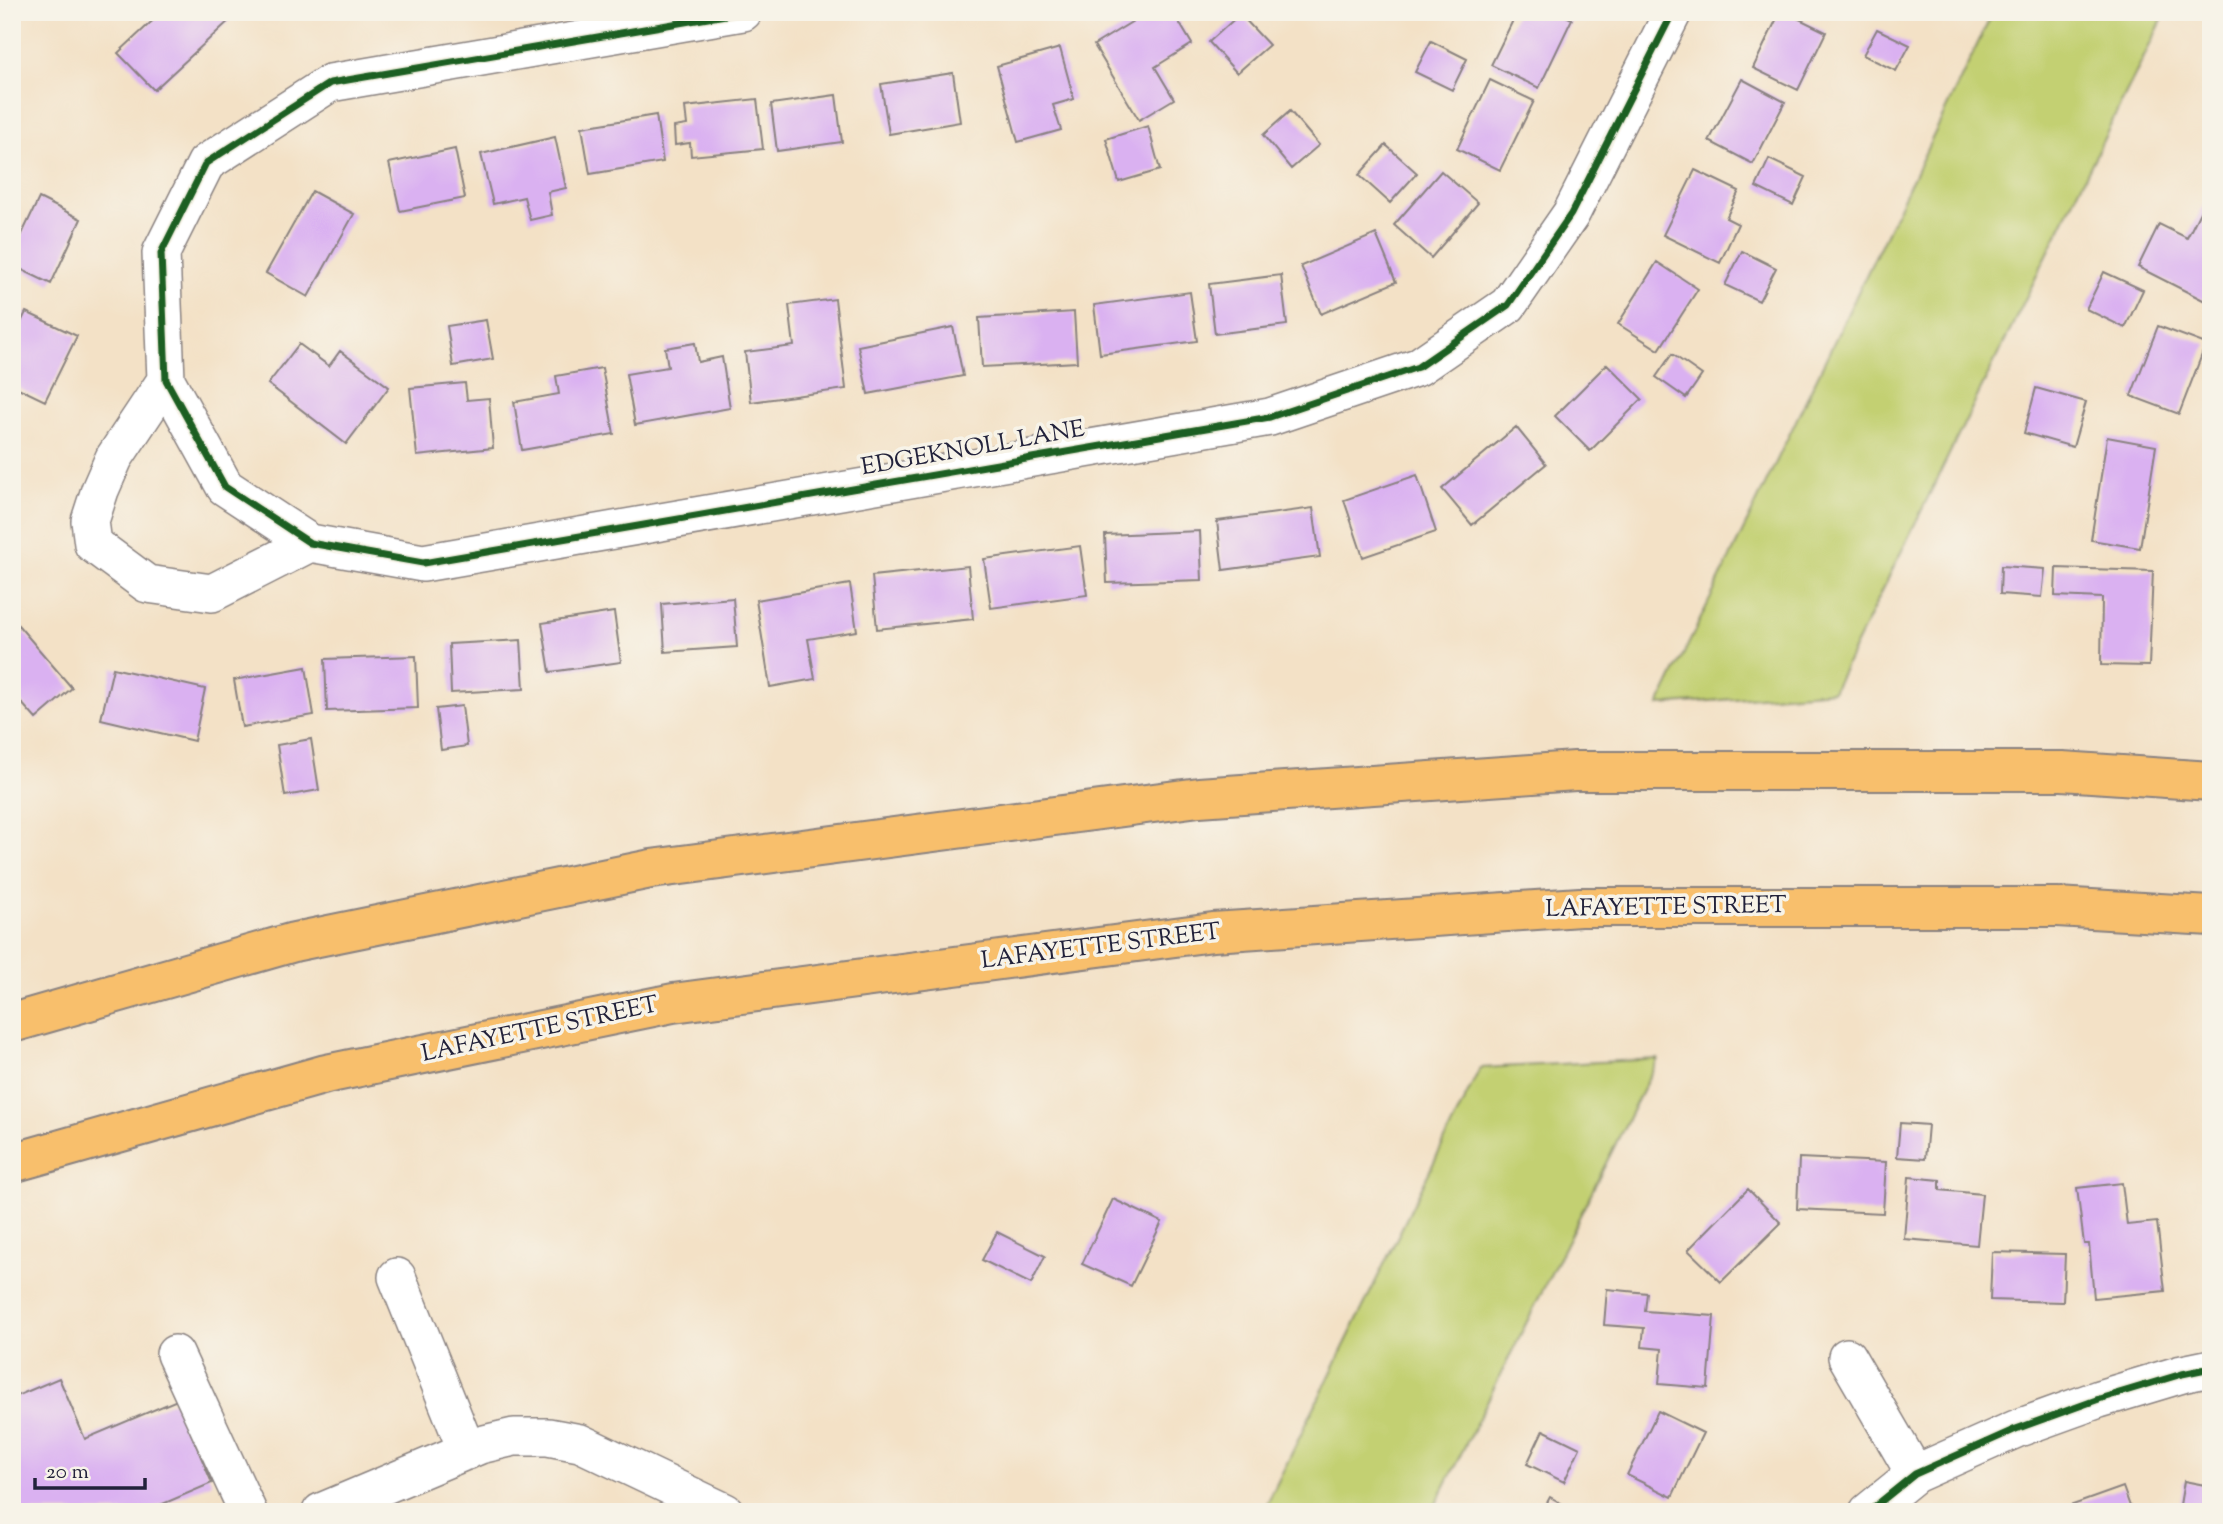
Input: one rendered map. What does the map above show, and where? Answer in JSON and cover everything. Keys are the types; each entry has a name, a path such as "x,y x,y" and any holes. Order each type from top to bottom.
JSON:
{"highway":[{"path":"12,1023 294,942 651,869 1199,797 1575,771 2062,771 2211,781"},
{"name":"LAFAYETTE STREET","path":"12,1163 326,1074 673,1003 1213,932 1580,907 2057,907 2211,916"}],"street":[{"path":"310,543 212,593 147,584 93,544 89,521 100,489 114,458 166,380 160,253 206,163 330,83 743,12"},
{"name":"EDGEKNOLL LANE","path":"166,380 225,486 310,543 423,563 1269,418 1418,367 1508,306 1571,214 1673,12"},
{"path":"397,1277 467,1451"},
{"path":"175,1354 248,1512"},
{"path":"1847,1357 1915,1474"},
{"path":"1868,1512 1915,1474 2016,1429 2087,1403 2182,1374 2211,1368"},
{"path":"321,1512 467,1451 514,1437 548,1437 579,1443 725,1512"}],"green space":[{"path":"1993,12 2166,12 1833,691 1659,705"},
{"path":"1658,1059 1432,1512 1263,1512 1480,1068"}],"building":[{"path":"162,12 225,12 231,19 154,90 118,53"},
{"path":"1148,12 1173,12 1192,44 1155,67 1174,99 1139,120 1094,45"},
{"path":"1517,12 1558,12 1572,19 1539,88 1491,65"},
{"path":"1780,12 1826,32 1798,90 1753,68"},
{"path":"1240,14 1269,45 1237,73 1209,42"},
{"path":"1877,29 1910,45 1896,71 1863,55"},
{"path":"1431,41 1467,59 1452,90 1415,72"},
{"path":"1060,48 1074,99 1053,105 1061,130 1018,142 997,66"},
{"path":"953,73 960,122 889,134 881,84"},
{"path":"1742,79 1785,102 1753,164 1709,141"},
{"path":"1490,80 1534,101 1500,170 1457,149"},
{"path":"836,95 842,142 777,151 771,104"},
{"path":"757,99 763,149 691,156 690,143 675,145 674,127 687,125 685,107"},
{"path":"1290,111 1319,145 1291,169 1263,135"},
{"path":"656,115 663,162 590,174 582,127"},
{"path":"1148,126 1160,170 1119,182 1106,139"},
{"path":"555,137 566,188 548,192 552,215 530,220 524,197 493,204 481,154"},
{"path":"1386,145 1417,173 1390,203 1359,175"},
{"path":"455,149 465,198 400,211 389,163"},
{"path":"1769,159 1806,177 1793,205 1756,187"},
{"path":"1695,170 1739,191 1726,218 1738,224 1720,263 1663,235"},
{"path":"1441,171 1478,203 1431,258 1394,225"},
{"path":"312,191 354,214 308,297 266,273"},
{"path":"39,198 81,219 51,284 12,265 12,255"},
{"path":"2204,204 2211,207 2211,304 2138,267 2159,224 2187,238"},
{"path":"1376,234 1396,282 1321,314 1301,266"},
{"path":"1742,251 1776,268 1759,301 1725,285"},
{"path":"1657,262 1698,289 1659,350 1618,324"},
{"path":"2104,272 2143,290 2125,328 2086,309"},
{"path":"1281,275 1287,325 1215,334 1209,284"},
{"path":"1190,292 1197,341 1100,354 1094,305"},
{"path":"835,299 846,389 751,402 745,352 794,346 789,305"},
{"path":"26,312 77,336 45,401 12,385 12,341"},
{"path":"1074,312 1077,362 982,367 979,318"},
{"path":"486,320 493,359 453,366 447,326"},
{"path":"2158,326 2206,344 2179,414 2131,396"},
{"path":"953,327 963,376 868,394 858,346"},
{"path":"695,343 698,362 722,357 730,408 635,425 626,374 668,367 665,348"},
{"path":"299,344 329,366 340,351 389,387 346,444 268,384"},
{"path":"1672,354 1702,375 1686,398 1656,377"},
{"path":"1607,364 1642,399 1590,451 1555,416"},
{"path":"602,368 614,434 522,450 514,402 559,394 556,376"},
{"path":"465,383 467,400 489,398 493,448 417,456 410,388"},
{"path":"2036,388 2086,402 2073,447 2024,433"},
{"path":"1516,427 1546,464 1472,525 1442,489"},
{"path":"2107,437 2156,446 2140,548 2091,540"},
{"path":"1417,475 1436,532 1363,557 1344,500"},
{"path":"1313,508 1320,557 1223,570 1217,521"},
{"path":"1200,531 1202,580 1107,583 1105,535"},
{"path":"1080,546 1087,595 991,608 984,559"},
{"path":"968,566 973,619 877,629 872,576"},
{"path":"2001,566 2045,569 2042,597 2000,594"},
{"path":"2056,568 2153,571 2149,666 2101,665 2102,598 2055,596"},
{"path":"850,584 857,631 808,639 815,679 770,687 756,600"},
{"path":"733,598 737,647 665,652 662,604"},
{"path":"614,612 621,662 550,672 542,623"},
{"path":"12,618 72,688 36,719 12,692"},
{"path":"521,640 524,689 451,693 449,644"},
{"path":"416,656 418,708 327,711 325,659"},
{"path":"306,667 314,715 242,727 234,680"},
{"path":"113,668 205,689 194,741 101,719"},
{"path":"462,706 467,746 441,750 436,709"},
{"path":"311,739 319,790 285,796 277,745"},
{"path":"1900,1123 1928,1125 1925,1159 1897,1157"},
{"path":"1799,1158 1886,1162 1883,1213 1797,1209"},
{"path":"1909,1177 1940,1180 1940,1190 1982,1194 1977,1245 1904,1239"},
{"path":"2122,1183 2127,1225 2157,1222 2165,1291 2094,1298 2089,1244 2084,1244 2077,1188"},
{"path":"1748,1189 1781,1223 1721,1282 1688,1250"},
{"path":"1113,1199 1162,1222 1131,1286 1082,1264"},
{"path":"997,1232 1045,1256 1031,1284 982,1260"},
{"path":"1992,1252 2065,1254 2063,1302 1990,1300"},
{"path":"1607,1289 1647,1293 1645,1311 1714,1316 1708,1388 1659,1384 1662,1349 1642,1347 1644,1328 1604,1325"},
{"path":"59,1378 85,1439 177,1400 212,1483 144,1512 17,1512 12,1501 12,1398"},
{"path":"1658,1411 1703,1433 1672,1497 1627,1475"},
{"path":"1543,1430 1580,1448 1564,1482 1527,1464"},
{"path":"2209,1460 2211,1512 2179,1511 2184,1481 2205,1485"},
{"path":"2123,1487 2132,1512 2056,1512 2056,1511"},
{"path":"1550,1497 1577,1512 1542,1512"}],"cycle path":[{"path":"743,12 330,83 206,163 161,253 166,380 225,487 310,543 423,563 1270,417 1418,367 1508,305 1571,214 1673,12"},
{"path":"1868,1512 1915,1474 2016,1429 2099,1399 2211,1368"}]}
